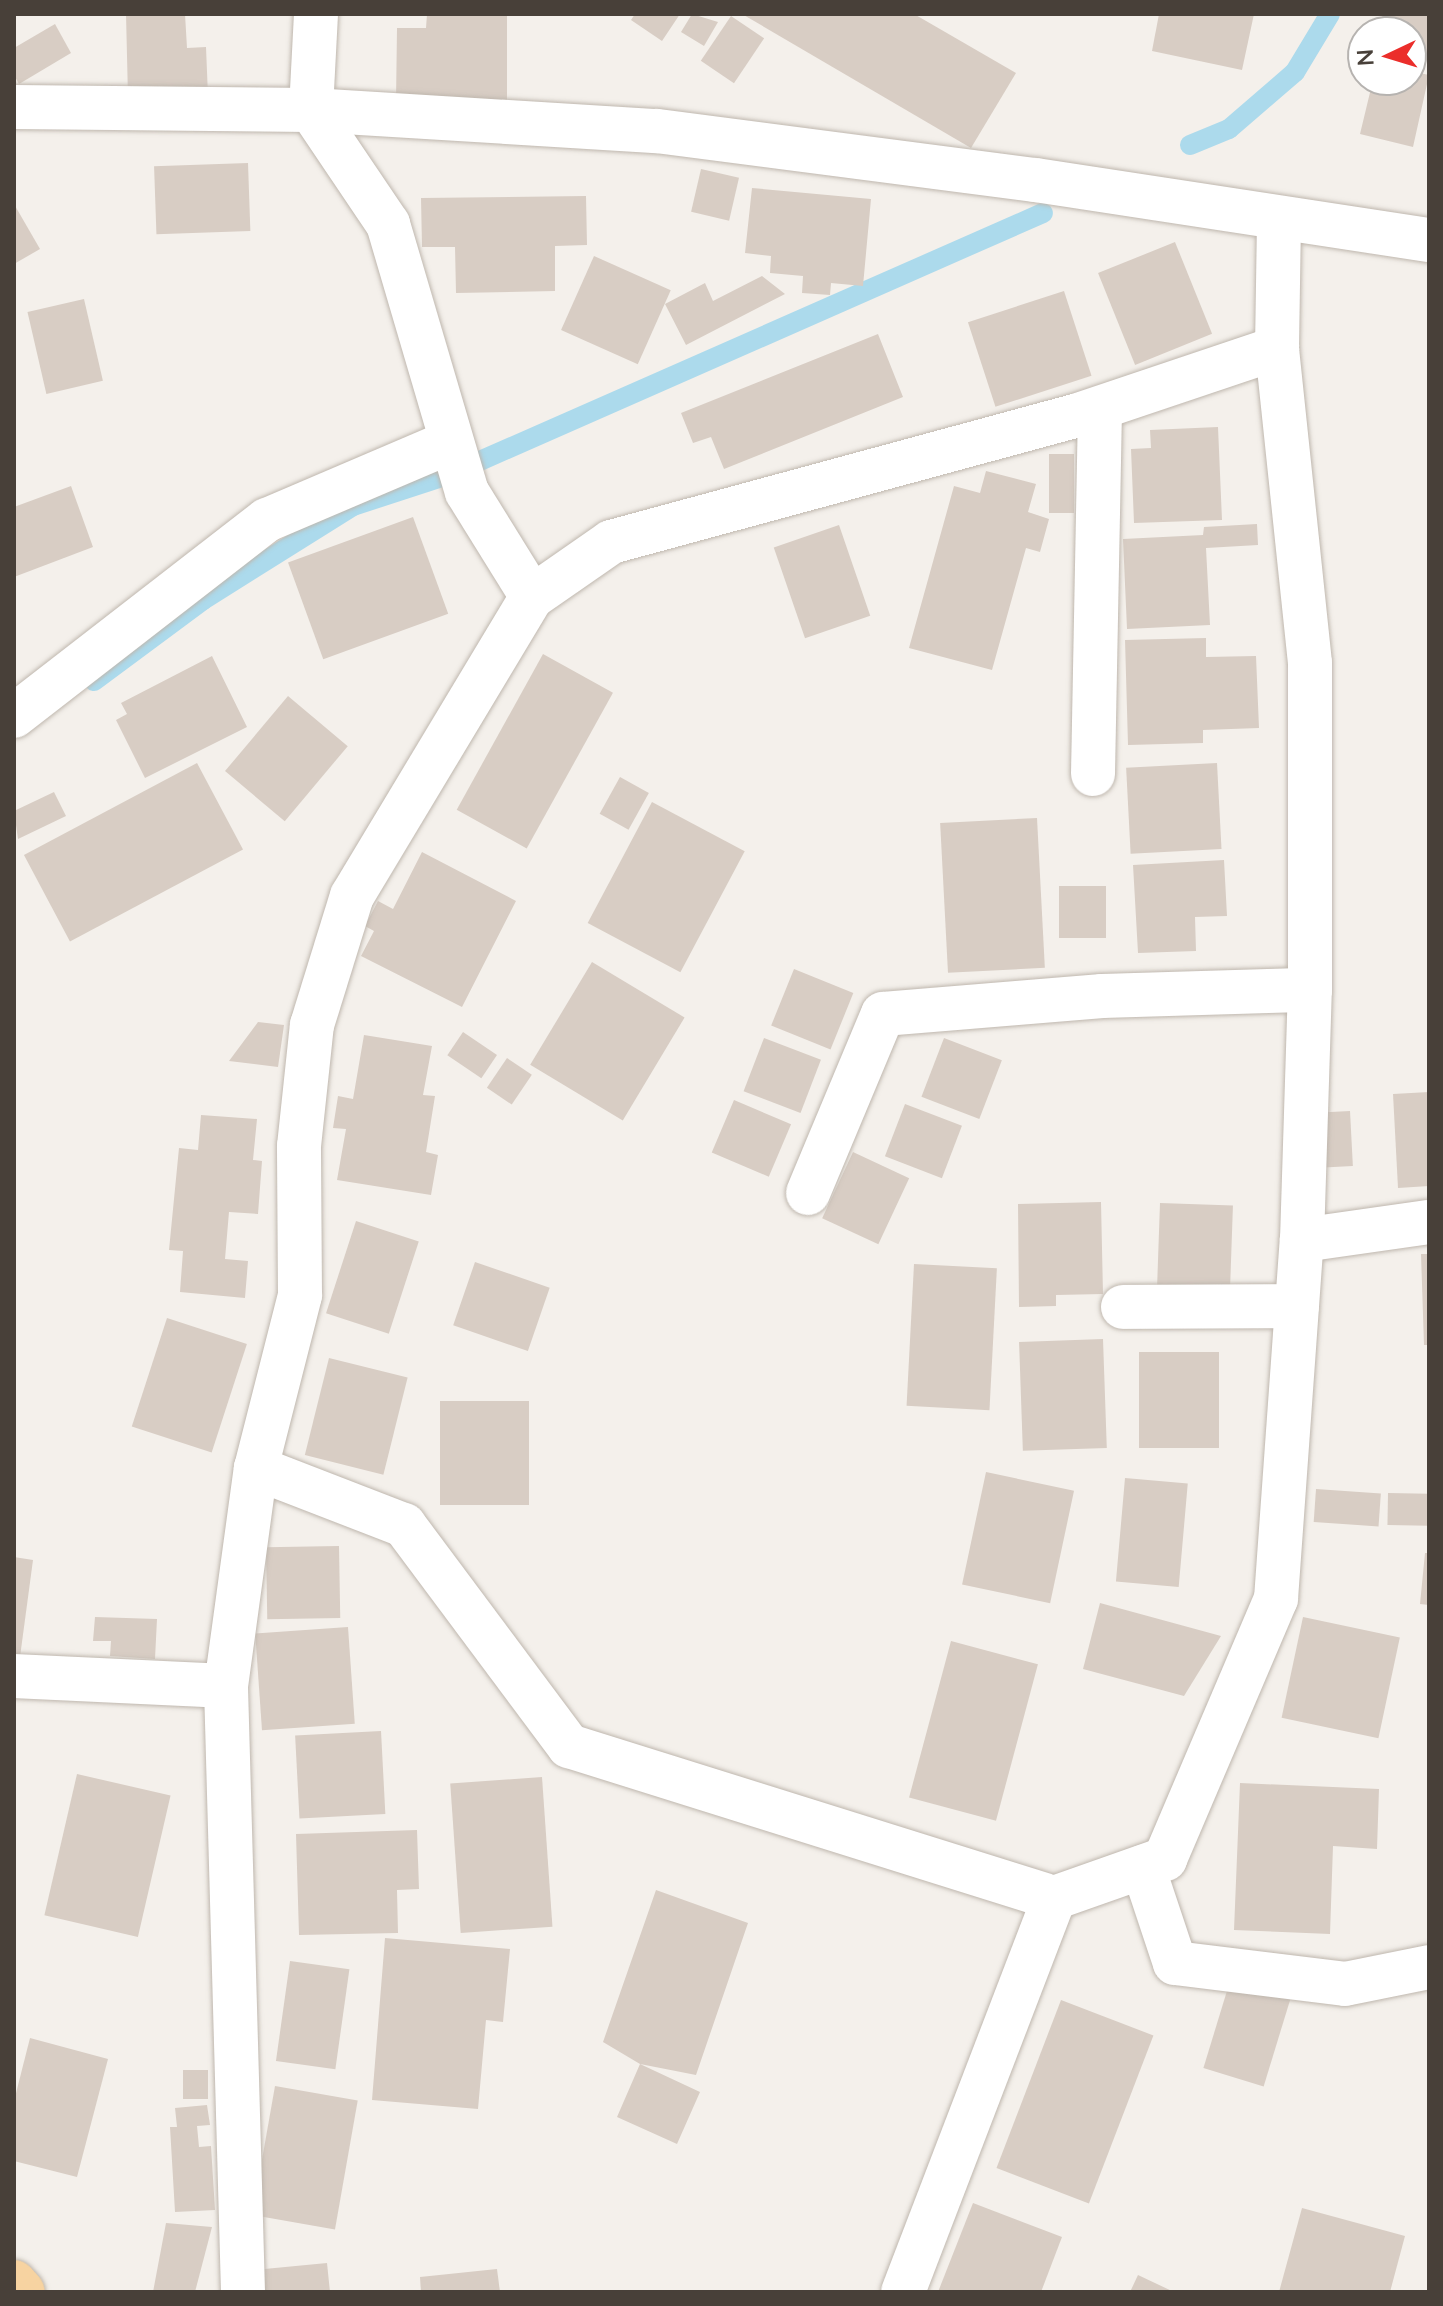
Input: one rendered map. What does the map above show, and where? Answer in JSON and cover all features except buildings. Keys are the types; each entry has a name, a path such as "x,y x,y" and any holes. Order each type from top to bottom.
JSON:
{"main road":[{"path":"14,2282 23,2292"}],"street":[{"path":"316,14 311,110 388,224 457,463 532,597"},
{"path":"14,107 311,110 657,131 1036,180 1279,220 1429,240"},
{"path":"256,1468 404,1525 569,1746 1054,1898 1165,1859 1276,1599 1302,1240 1310,990 1310,663 1277,348 1279,220"},
{"path":"243,2292 226,1686 256,1468 300,1295 299,1146 312,1025 352,896 532,597 611,542 1100,409 1277,348"},
{"path":"1093,774 1100,409"},
{"path":"14,716 267,520 457,463"},
{"path":"808,1193 883,1014 1102,996 1310,990"},
{"path":"1302,1240 1429,1222"},
{"path":"1123,1307 1297,1306"},
{"path":"14,1676 226,1686"},
{"path":"1143,1867 1175,1963 1345,1984 1429,1967"},
{"path":"903,2292 1054,1898"}],"waterway":[{"path":"1190,145 1229,129 1295,72 1330,14"},
{"path":"94,681 203,600 353,506 448,475 1043,213"}]}
